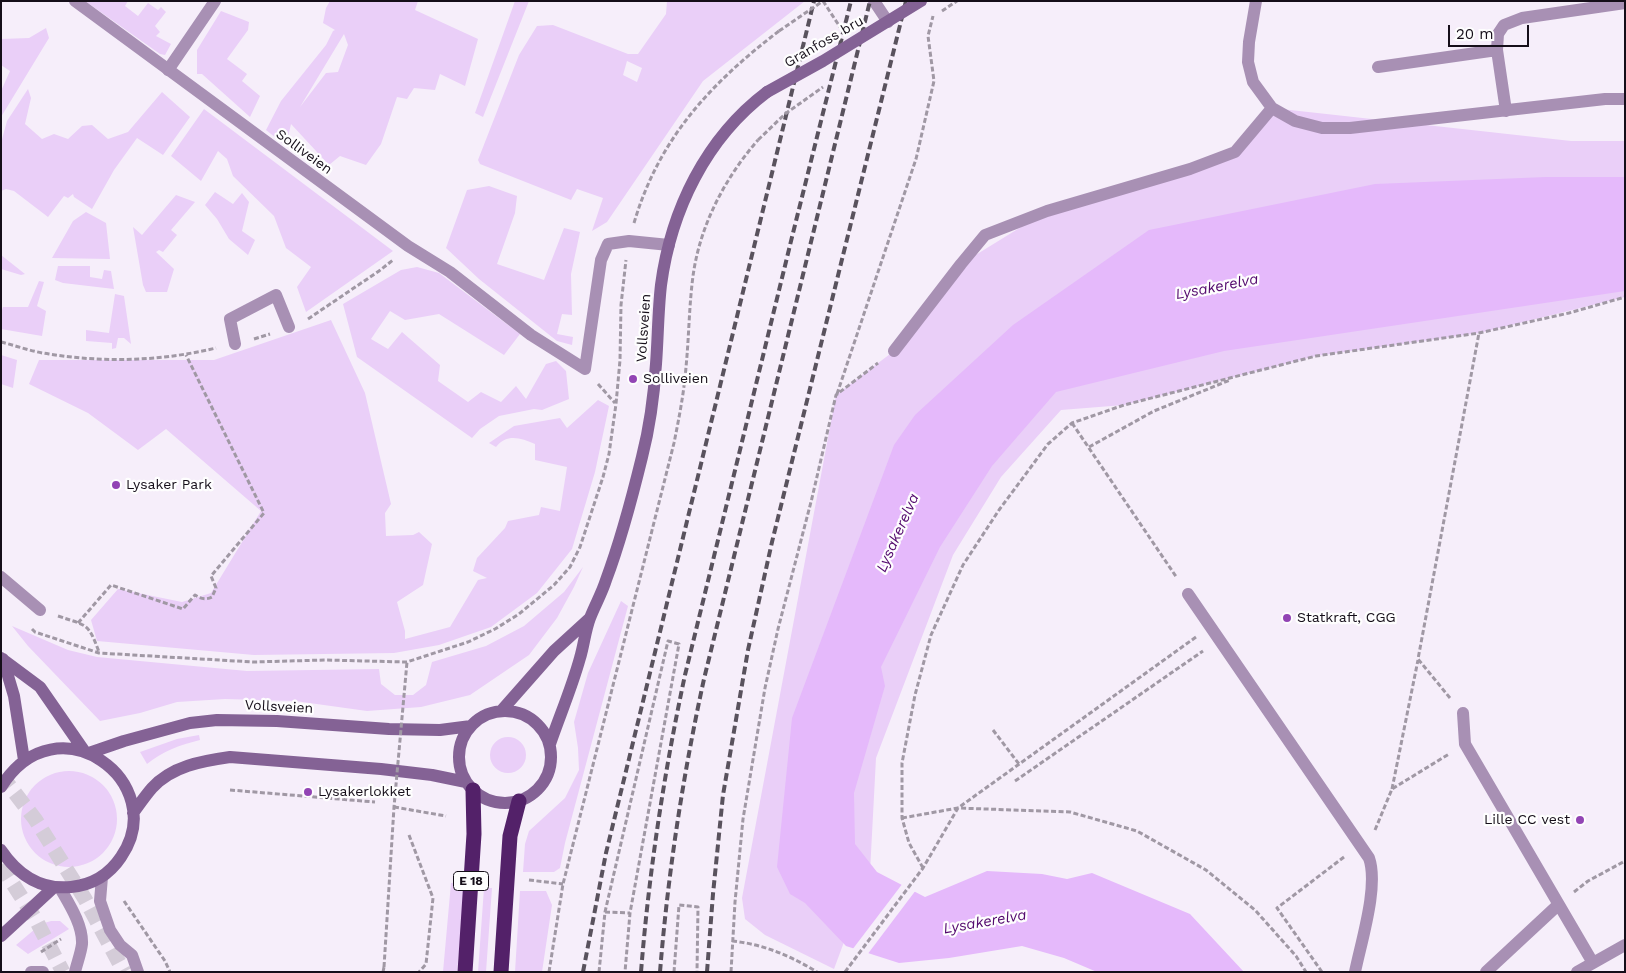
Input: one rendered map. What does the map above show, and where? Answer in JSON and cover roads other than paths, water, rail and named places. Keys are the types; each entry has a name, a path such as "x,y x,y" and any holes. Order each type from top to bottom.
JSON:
{"highway":[{"name":"E 18","path":"465,972 474,834 469,786"},
{"name":"E 18","path":"501,972 510,836 519,801"}],"main road":[{"name":"Granfoss bru","path":"767,92 823,62 921,1"},
{"name":"Vollsveien","path":"550,744 580,659 589,619 606,581 626,520 650,425 661,287 668,244 686,195 711,150 738,117 767,92"},
{"name":"Vollsveien","path":"502,710 554,651 589,619"},
{"path":"2,658 40,687 87,752"},
{"path":"2,658 14,696 24,760"},
{"path":"502,710 518,712 532,718 543,730 550,744 552,755 551,767 539,789 519,801 507,803 483,798 469,786 460,768 459,753 462,738 471,726 486,715 502,710"},
{"name":"Vollsveien","path":"87,752 124,740 190,723 218,720 277,721 389,729 440,730 471,726"},
{"path":"1,788 10,774 24,760 38,753 70,748 87,752 106,763 120,777 129,794 133,813 132,832 126,850 116,865 102,877 82,886 57,888 37,883 22,875 1,850"},
{"path":"133,813 153,787 168,775 186,766 207,760 230,757 432,775 469,786"},
{"path":"1,936 57,888"}],"street":[{"name":"Solliveien","path":"75,1 408,246 450,272 532,335 585,369 602,260 608,244 628,241 668,244"},
{"path":"168,70 215,1"},
{"path":"874,1 888,22"},
{"path":"1256,1 1249,42 1248,62 1253,82 1272,108 1295,121 1322,128 1350,128 1605,99 1625,99"},
{"path":"1506,111 1497,50 1498,34 1504,25 1522,18 1625,3"},
{"path":"1378,67 1497,50"},
{"path":"894,351 985,235 1047,211 1190,169 1235,152 1272,108"},
{"path":"235,344 230,319 276,295 289,327"},
{"path":"1,577 40,610"},
{"path":"1188,594 1369,858 1373,868 1373,884 1355,972"},
{"path":"1462,713 1465,744 1593,963"},
{"path":"102,877 100,901 104,917 120,945 132,955 138,972"},
{"path":"57,888 69,905 79,929 82,944 75,972"},
{"path":"1486,972 1558,905"},
{"path":"1577,972 1625,945"},
{"path":"31,972 43,972"}],"water":[{"name":"Lysakerelva","path":"1546,177 1625,177 1625,291 1224,351 1056,392 992,466 940,547 881,667 885,686 854,793 855,844 877,872 925,897 987,871 1042,874 1067,879 1092,873 1190,914 1244,972 1097,972 1064,958 1022,946 949,958 899,963 846,946 805,903 790,894 777,867 792,718 894,445 915,415 1013,325 1149,230 1375,184"}],"tunnel":[{"path":"1,775 35,819 85,899 124,972"},
{"path":"1,865 36,920 63,972"}],"railway":[{"path":"583,972 606,853 814,1"},
{"path":"641,972 648,897 658,823 685,675 851,1"},
{"path":"660,972 677,824 689,751 704,679 870,1"},
{"path":"707,972 723,795 748,650 772,542 906,1"}],"place":[{"name":"Solliveien","path":"633,379"},
{"name":"Lysaker Park","path":"116,485"},
{"name":"Statkraft, CGG","path":"1287,618"},
{"name":"Lysakerlokket","path":"308,792"},
{"name":"Lille CC vest","path":"1580,820"}]}
